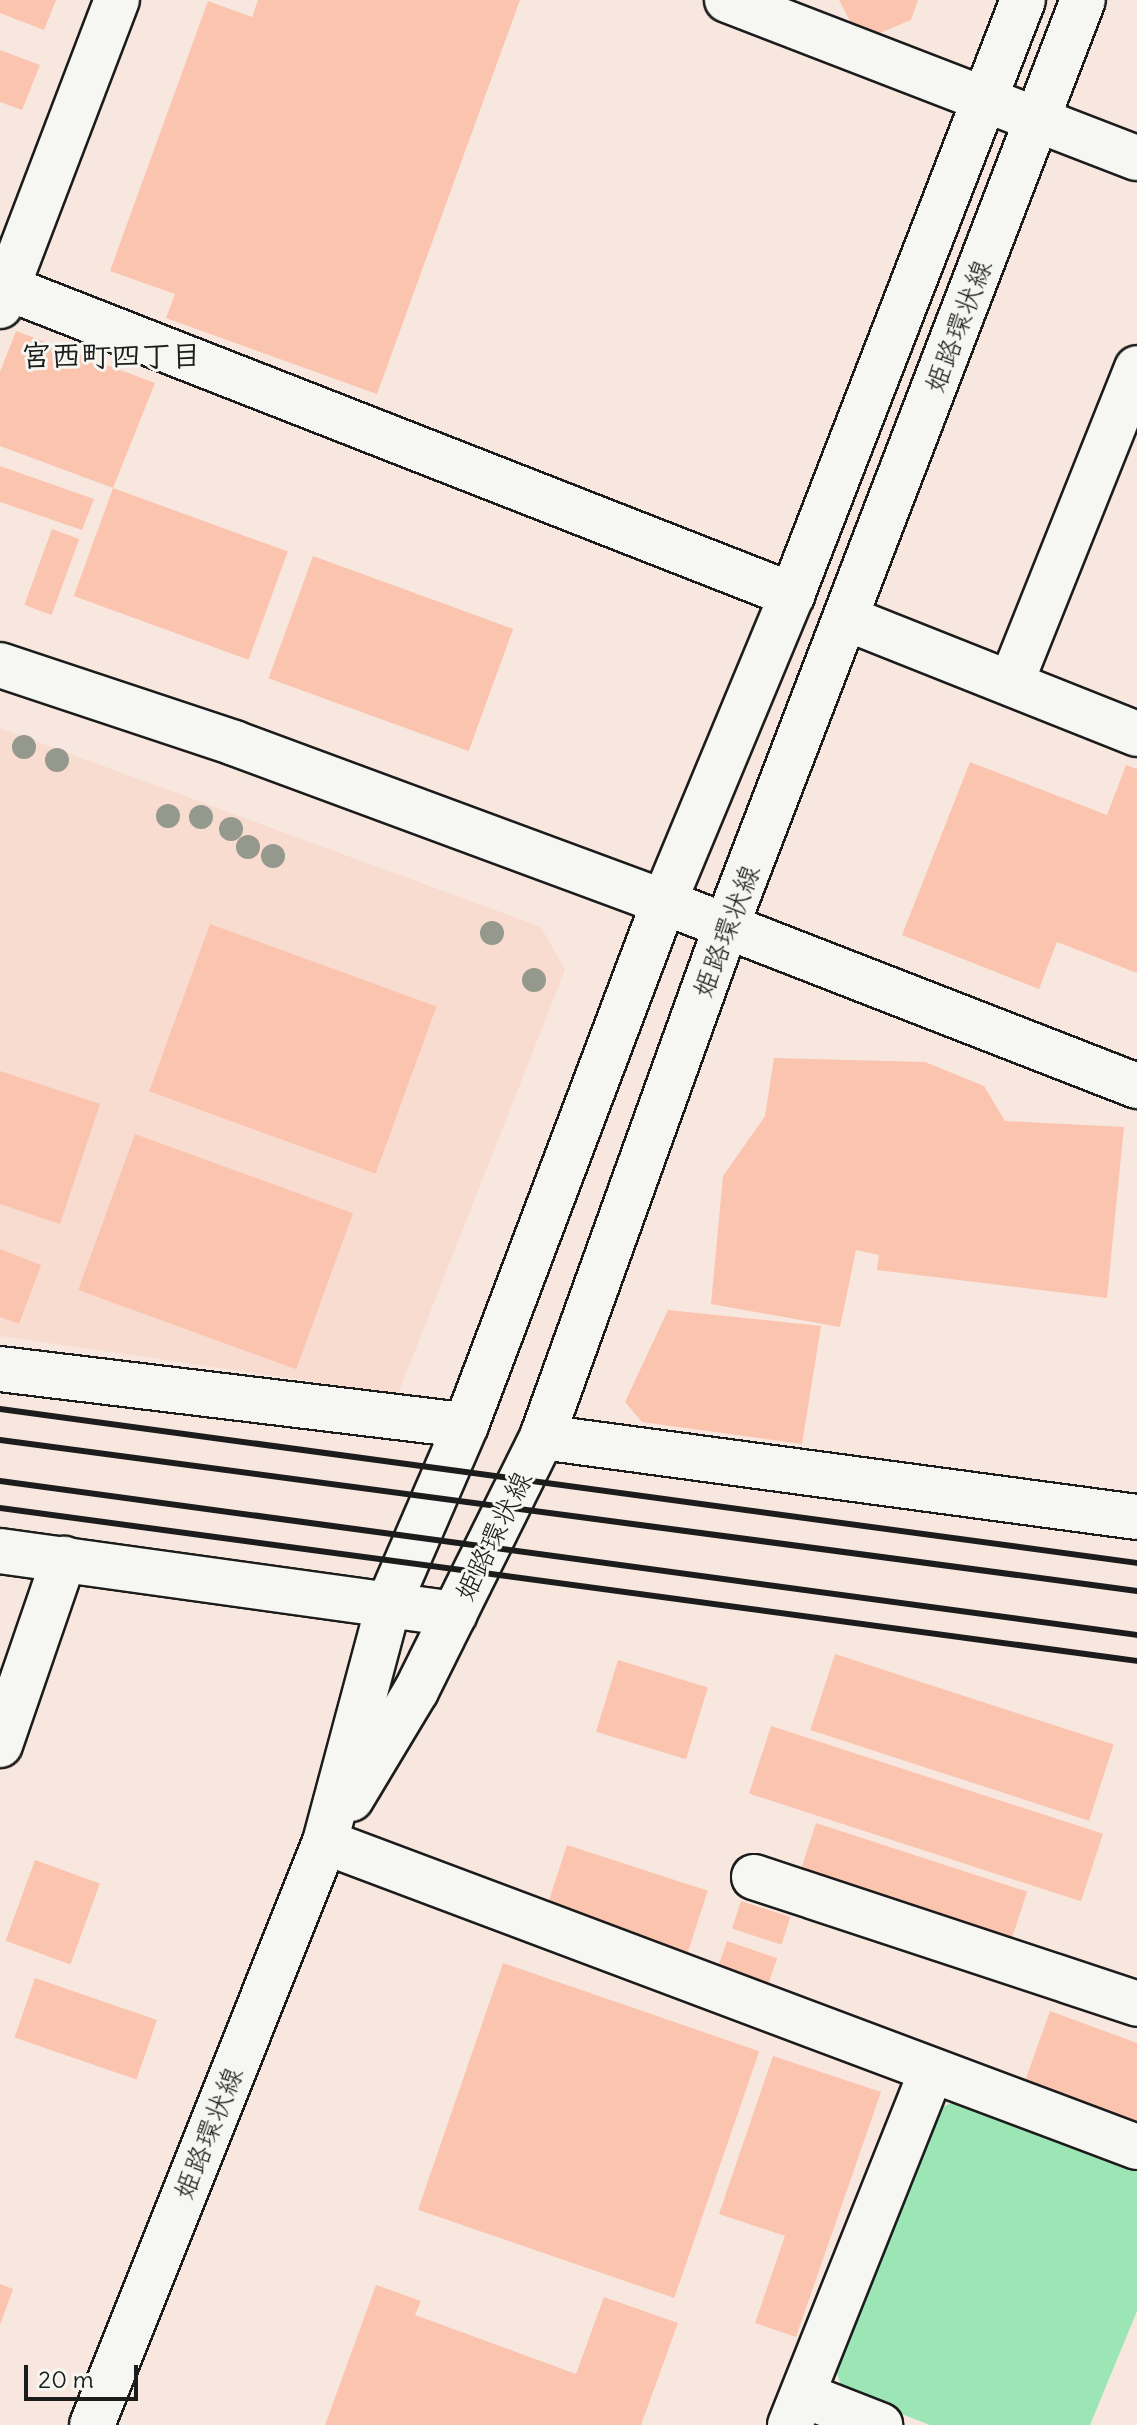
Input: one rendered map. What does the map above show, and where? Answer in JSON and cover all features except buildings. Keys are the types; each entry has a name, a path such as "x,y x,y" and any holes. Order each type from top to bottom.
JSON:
{"street":[{"path":"117,0 2,293 792,595"},
{"path":"727,0 1137,158"},
{"name":"姫路環状線","path":"92,2425 325,1842 389,1603 466,1425 664,902 792,595 1023,0"},
{"name":"姫路環状線","path":"325,1842 416,1691 542,1437 726,927 848,619 1083,0"},
{"path":"1011,683 1137,368"},
{"path":"848,619 1137,734"},
{"path":"0,665 234,743 664,902 1137,1086"},
{"path":"0,1369 466,1425"},
{"path":"542,1437 1137,1517"},
{"path":"0,1551 455,1614"},
{"path":"0,1745 64,1559"},
{"path":"325,1842 516,1910 931,2073 1137,2147"},
{"path":"754,1877 1137,2004"},
{"path":"880,2425 796,2410 931,2073"}],"shaded area":[{"path":"0,728 541,927 565,970 398,1394 0,1336"}],"green space":[{"path":"959,2100 1137,2168 1137,2311 1090,2425 930,2425 843,2391 834,2365 933,2111"}],"railway":[{"path":"0,1409 1137,1563"},
{"path":"0,1440 1137,1591"},
{"path":"0,1481 1137,1635"},
{"path":"0,1508 1137,1661"}],"district":[{"name":"宮西町四丁目","path":"111,355"}]}
